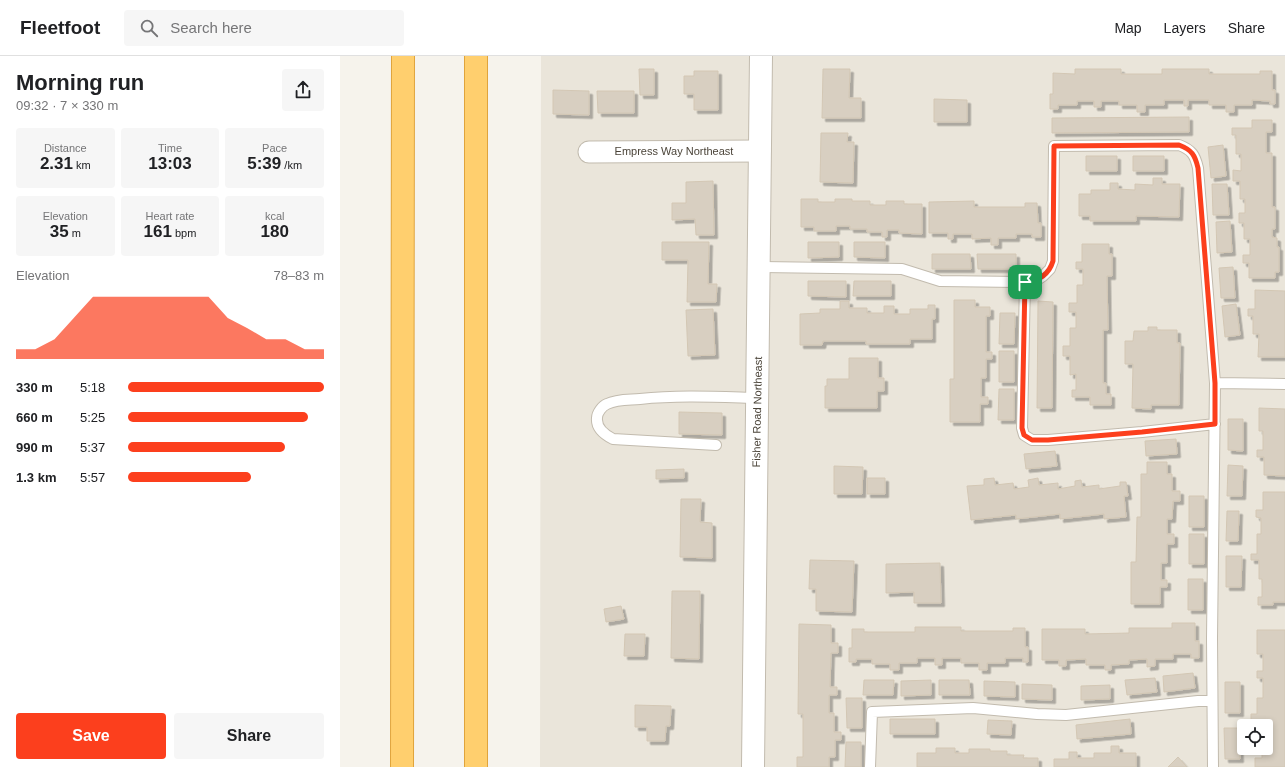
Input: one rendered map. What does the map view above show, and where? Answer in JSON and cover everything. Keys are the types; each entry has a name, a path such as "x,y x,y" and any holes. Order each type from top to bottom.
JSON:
{"highway":[{"path":"402,767 403,56"},
{"path":"476,56 476,767"}],"street":[{"name":"Fisher Road Northeast","path":"753,767 761,56"},
{"name":"Empress Way Northeast","path":"589,152 760,151"}],"lane":[{"path":"758,267 902,269 940,281 1034,282 1050,269 1053,261 1054,146 1179,145 1188,148 1196,157 1198,168 1215,383 1212,638 1213,767"},
{"path":"1025,282 1022,428 1024,435 1032,440 1048,440 1215,424"},
{"path":"1215,383 1285,384"},
{"path":"716,445 613,439 601,430 598,426 597,418 605,404 616,401 672,396 758,398"},
{"path":"870,767 872,712 973,708 1066,715 1198,701 1212,701"}],"shaded area":[{"path":"541,56 1285,56 1285,767 540,767"}],"building":[{"path":"639,69 654,69 654,95 640,95"},
{"path":"823,69 850,69 849,98 861,98 861,118 822,118"},
{"path":"1075,69 1121,69 1121,74 1162,74 1162,69 1209,69 1209,74 1260,74 1260,71 1272,71 1272,90 1275,90 1275,104 1270,104 1270,101 1252,100 1252,105 1234,105 1234,112 1226,112 1226,105 1209,105 1209,100 1188,100 1188,106 1184,106 1184,100 1164,100 1164,105 1145,105 1145,112 1137,112 1137,105 1119,105 1119,101 1101,101 1101,107 1094,107 1094,101 1077,101 1077,105 1058,105 1058,109 1050,109 1050,94 1053,94 1053,73 1075,74"},
{"path":"694,71 718,71 718,110 694,110 694,94 684,94 684,76 694,76"},
{"path":"553,90 589,91 589,115 553,114"},
{"path":"597,91 634,91 634,113 598,113"},
{"path":"934,99 967,100 967,122 934,122"},
{"path":"1189,117 1189,132 1052,133 1052,118"},
{"path":"1252,120 1272,120 1272,132 1266,132 1266,153 1272,153 1272,207 1275,207 1275,229 1272,229 1272,237 1277,238 1277,247 1279,247 1279,272 1275,272 1275,278 1249,278 1249,263 1243,263 1243,255 1250,255 1250,239 1244,239 1244,223 1239,223 1239,213 1245,213 1245,199 1240,199 1240,181 1233,181 1233,170 1241,171 1241,154 1236,154 1236,135 1232,135 1232,128 1252,128"},
{"path":"821,133 848,133 847,142 854,142 853,183 820,182"},
{"path":"1223,145 1226,176 1211,178 1208,147"},
{"path":"1086,156 1117,156 1117,171 1086,171"},
{"path":"1133,156 1164,156 1164,171 1133,171"},
{"path":"1153,178 1162,178 1162,184 1180,184 1179,217 1136,216 1136,221 1090,221 1090,216 1079,216 1079,194 1091,194 1091,190 1110,190 1110,183 1118,183 1118,189 1135,190 1135,184 1153,185"},
{"path":"713,181 714,235 696,235 695,219 672,220 672,203 686,203 686,182"},
{"path":"1212,184 1227,184 1229,215 1213,215"},
{"path":"801,199 818,199 818,202 835,202 835,199 852,199 852,201 870,201 870,205 886,205 886,201 904,201 904,204 922,204 922,234 899,233 899,230 887,230 887,237 882,237 882,232 867,232 867,229 850,229 850,226 836,226 836,231 814,231 814,227 801,227"},
{"path":"974,201 974,207 1025,207 1025,203 1037,203 1038,223 1041,223 1041,237 1032,237 1032,234 1016,234 1016,238 998,238 998,245 991,245 991,238 972,239 972,234 953,234 953,239 948,239 948,233 929,233 929,202"},
{"path":"1230,221 1232,252 1217,253 1216,222"},
{"path":"662,242 709,242 708,284 717,284 716,302 687,302 688,260 662,260"},
{"path":"808,242 839,242 839,257 808,258"},
{"path":"854,242 885,242 885,258 854,257"},
{"path":"1082,244 1109,244 1109,254 1112,254 1112,276 1107,276 1108,330 1103,330 1103,383 1106,383 1106,394 1111,394 1111,405 1090,405 1090,397 1072,397 1072,390 1076,390 1076,374 1070,375 1070,356 1063,356 1063,346 1070,346 1070,328 1076,328 1076,312 1069,312 1069,303 1077,303 1077,285 1083,285 1083,269 1076,269 1076,262 1082,262"},
{"path":"932,254 970,254 971,269 932,269"},
{"path":"977,254 1016,254 1016,269 978,269"},
{"path":"1233,267 1235,298 1221,298 1219,268"},
{"path":"808,281 846,281 846,297 808,296"},
{"path":"854,281 891,281 891,296 853,296"},
{"path":"1255,290 1285,291 1285,357 1258,357 1259,334 1253,334 1253,316 1248,316 1248,309 1255,309"},
{"path":"954,300 975,300 975,307 990,307 990,316 986,316 986,352 992,352 992,359 986,359 986,378 981,378 981,397 988,397 988,404 980,404 980,422 950,422 950,379 954,379"},
{"path":"840,301 849,301 849,308 867,308 867,313 884,313 884,306 894,306 894,314 910,314 910,309 928,309 928,305 935,305 935,319 932,319 932,339 910,339 910,344 866,344 866,341 823,341 822,345 800,345 800,314 820,313 820,309 840,309"},
{"path":"1038,301 1053,302 1052,408 1037,408"},
{"path":"1236,304 1240,335 1225,337 1222,306"},
{"path":"713,309 715,355 688,356 686,310"},
{"path":"1000,313 1015,313 1014,344 999,344"},
{"path":"1148,327 1157,327 1157,330 1177,330 1177,343 1180,343 1179,405 1151,405 1151,409 1132,408 1133,364 1125,364 1125,341 1133,341 1134,331 1148,331"},
{"path":"999,351 1014,351 1014,382 999,382"},
{"path":"849,358 878,358 878,378 884,378 884,391 877,391 877,408 825,408 825,386 827,386 827,379 849,379"},
{"path":"999,389 1014,389 1014,420 998,420"},
{"path":"1259,408 1285,409 1285,476 1264,475 1264,457 1257,457 1257,450 1263,450 1263,431 1259,431"},
{"path":"679,412 722,413 722,435 679,434"},
{"path":"1228,419 1243,419 1243,451 1228,450"},
{"path":"1176,439 1177,454 1146,456 1145,441"},
{"path":"1055,451 1057,466 1026,469 1024,454"},
{"path":"1147,462 1167,462 1167,474 1172,474 1172,491 1180,491 1180,501 1173,501 1172,519 1167,519 1167,534 1174,534 1174,544 1167,544 1167,563 1161,563 1161,580 1167,580 1167,587 1160,587 1160,604 1131,604 1131,562 1136,562 1137,517 1141,517 1141,474 1147,474"},
{"path":"1228,465 1243,466 1242,496 1227,496"},
{"path":"834,466 863,467 862,494 834,494"},
{"path":"684,469 684,478 656,479 656,470"},
{"path":"867,478 885,478 885,494 867,494"},
{"path":"994,478 995,485 1013,483 1014,489 1029,487 1028,480 1038,478 1039,485 1058,483 1058,489 1075,486 1075,481 1081,480 1082,487 1099,485 1099,489 1120,486 1120,482 1126,482 1128,496 1124,496 1126,517 1104,519 1104,514 1060,519 1060,514 1016,519 1016,515 971,520 967,486 984,485 984,479"},
{"path":"1263,492 1285,492 1285,602 1273,602 1273,605 1258,605 1258,597 1262,597 1262,579 1259,579 1259,560 1251,560 1251,554 1257,554 1257,534 1261,534 1261,518 1256,517 1256,510 1263,510"},
{"path":"1189,496 1204,496 1204,527 1189,527"},
{"path":"681,499 701,499 700,522 712,523 712,558 680,557"},
{"path":"1227,511 1239,511 1238,541 1226,541"},
{"path":"1189,534 1204,534 1204,564 1189,564"},
{"path":"1226,556 1242,556 1241,587 1226,587"},
{"path":"810,560 854,561 852,612 816,611 816,589 809,589"},
{"path":"940,563 941,603 914,603 914,592 886,593 886,564"},
{"path":"1188,579 1203,579 1203,610 1188,610"},
{"path":"672,591 700,591 699,659 671,658"},
{"path":"621,606 624,619 606,622 604,609"},
{"path":"1172,623 1195,623 1195,641 1199,641 1199,658 1191,658 1191,654 1173,654 1173,659 1155,659 1155,666 1147,667 1147,659 1129,660 1129,664 1111,665 1111,670 1105,670 1105,665 1086,665 1086,659 1066,660 1066,666 1059,666 1059,660 1042,660 1042,629 1085,629 1085,634 1129,633 1129,628 1172,628"},
{"path":"799,624 831,625 831,643 838,643 838,653 831,653 830,687 837,687 837,695 829,695 829,713 834,713 834,732 841,732 841,740 835,740 835,757 829,757 829,767 797,767 797,757 803,757 803,714 798,714"},
{"path":"915,627 961,627 961,631 1013,631 1013,628 1025,628 1025,647 1028,647 1028,662 1023,662 1023,658 1005,658 1005,663 987,663 987,670 979,670 979,663 961,663 961,658 942,658 942,665 935,665 935,658 917,658 917,663 899,663 899,670 890,670 890,664 872,664 872,659 856,659 856,662 849,662 849,648 852,648 852,629 864,629 864,632 915,632"},
{"path":"1257,630 1285,630 1285,767 1255,767 1255,758 1262,758 1262,755 1273,755 1273,719 1251,719 1251,714 1257,714 1257,698 1263,698 1263,678 1257,678 1257,671 1263,671 1263,654 1257,654"},
{"path":"625,634 645,634 644,656 624,656"},
{"path":"1193,673 1195,688 1164,692 1163,676"},
{"path":"1155,678 1157,692 1127,695 1125,680"},
{"path":"864,680 894,680 893,695 863,695"},
{"path":"931,680 931,695 901,696 901,681"},
{"path":"939,680 969,680 970,695 939,695"},
{"path":"984,681 1015,682 1015,697 984,696"},
{"path":"1225,682 1240,682 1240,713 1225,713"},
{"path":"1022,684 1052,685 1052,700 1022,699"},
{"path":"1110,685 1110,699 1081,700 1081,686"},
{"path":"846,698 862,698 862,728 847,728"},
{"path":"635,705 671,706 670,726 666,726 665,741 647,741 647,727 635,727"},
{"path":"890,719 935,719 935,734 890,734"},
{"path":"1130,719 1131,734 1077,739 1076,725"},
{"path":"988,720 1012,721 1011,735 987,734"},
{"path":"1224,728 1237,728 1237,755 1240,755 1240,759 1225,759"},
{"path":"846,742 861,742 861,767 845,767"},
{"path":"1111,746 1119,746 1119,753 1136,753 1136,767 1054,767 1054,759 1069,759 1069,752 1077,752 1077,758 1094,758 1094,753 1111,753"},
{"path":"936,748 955,748 955,753 969,753 969,749 1007,751 1007,755 1024,755 1023,758 1038,758 1038,767 917,767 917,753 936,753"},
{"path":"1178,757 1187,767 1168,767"}],"route":[{"path":"1179,145 1188,148 1196,157 1198,168 1215,383 1215,424 1048,440 1032,440 1024,435 1022,428 1025,282 1034,282 1043,276 1050,269 1053,261 1054,146 1179,145"}]}
